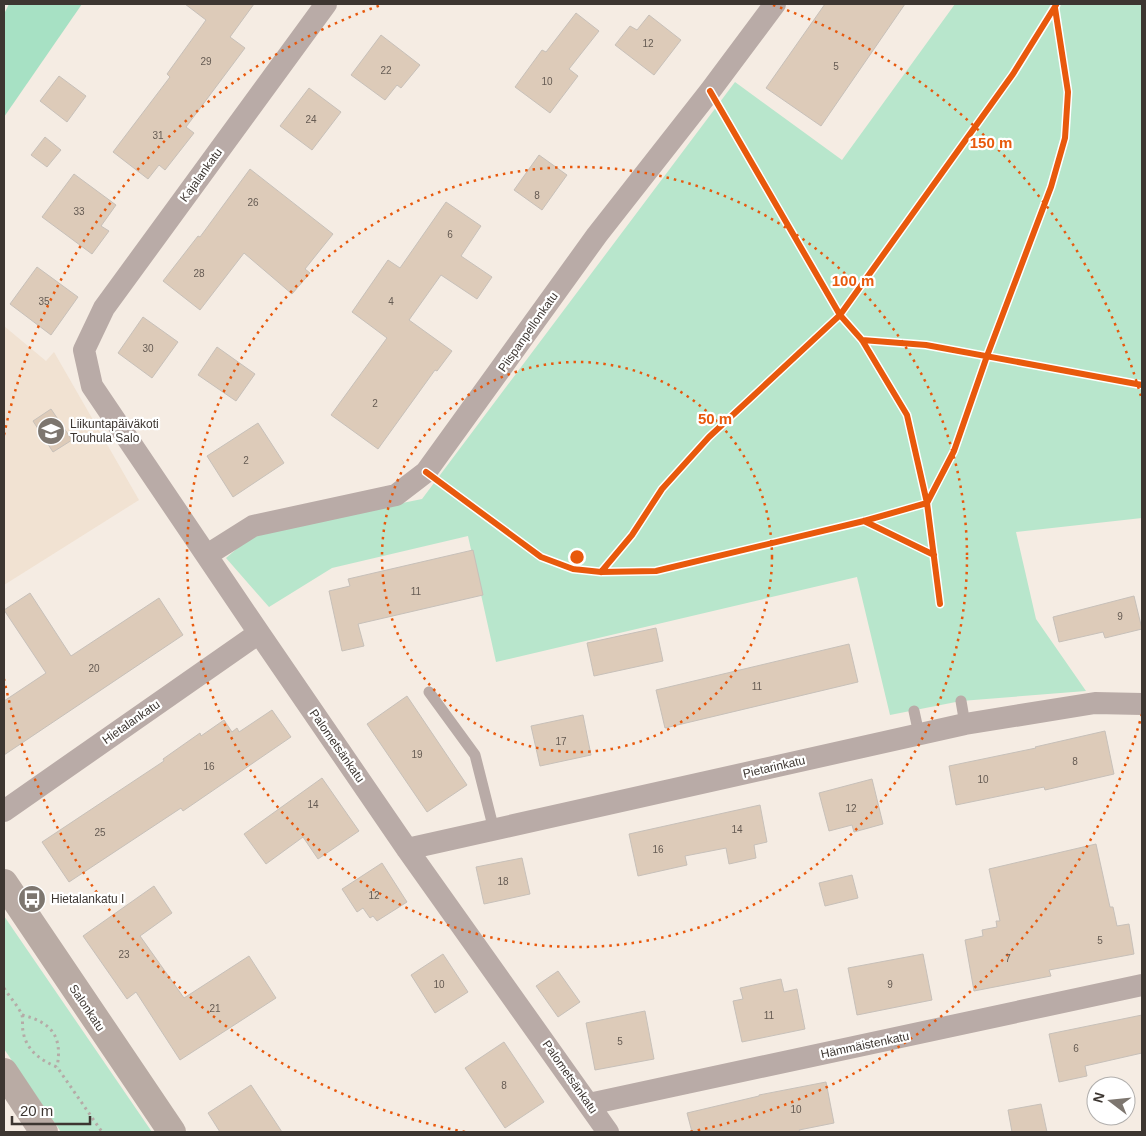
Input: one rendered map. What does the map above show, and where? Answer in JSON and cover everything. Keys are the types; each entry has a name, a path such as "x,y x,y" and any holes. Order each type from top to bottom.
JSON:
{"main road":[{"name":"Salonkatu","path":"4,882 172,1132"},
{"path":"4,1072 44,1132"}],"street":[{"name":"Kajalankatu","path":"84,350 104,308 326,4"},
{"name":"Piispanpellonkatu","path":"207,555 253,526 396,495 426,472 597,235 710,91 775,4"},
{"name":"Palometsänkatu","path":"84,350 92,386 408,849 608,1132"},
{"name":"Hietalankatu","path":"4,811 259,633"},
{"name":"Pietarinkatu","path":"408,849 965,724 1094,703 1142,704"},
{"name":"Hämmäistenkatu","path":"589,1104 1142,985"}],"lane":[{"path":"428,692 475,755 494,830"},
{"path":"961,701 965,724"},
{"path":"914,711 919,734"}],"path":[{"path":"4,988 22,1015 26,1044 36,1056 57,1067 102,1132"},
{"path":"22,1015 34,1018 47,1025 55,1035 59,1057 57,1067"}],"shaded area":[{"name":"Liikuntapäiväkoti Touhula Salo","path":"4,326 46,361 54,352 139,500 4,585"}],"green space":[{"path":"9,4 82,4 4,117 4,14"},
{"path":"955,4 1142,4 1142,518 1016,532 1036,619 1086,691 961,701 890,715 857,577 496,662 468,536 332,568 269,607 226,558 255,533 422,499 735,82 842,160"},
{"path":"4,916 152,1132 61,1132 4,1049"}],"building":[{"path":"185,4 254,4 230,37 245,48 186,127 194,133 165,170 159,165 148,179 113,152 170,77 167,74 206,20"},
{"path":"825,4 905,4 821,126 766,88"},
{"path":"576,13 599,31 569,69 578,76 550,113 515,87 542,50 546,52"},
{"path":"649,15 681,40 654,75 615,45 630,26 637,30"},
{"path":"381,35 420,65 401,88 397,85 385,100 351,75"},
{"path":"59,76 86,96 67,122 40,101"},
{"path":"309,88 341,112 312,150 280,126"},
{"path":"45,137 61,150 47,167 31,155"},
{"path":"539,155 567,175 542,210 514,190"},
{"path":"250,169 333,234 305,269 310,273 292,294 244,253 200,310 163,281 198,236 200,237"},
{"path":"74,174 116,205 101,226 109,231 92,254 42,217"},
{"path":"446,202 481,226 461,256 492,277 477,299 441,275 409,320 452,351 437,371 435,370 378,449 331,415 387,338 352,312 388,260 400,268"},
{"path":"37,267 78,297 51,335 10,304"},
{"path":"143,317 178,342 152,378 118,353"},
{"path":"217,347 255,374 236,401 198,375"},
{"path":"51,409 72,440 53,452 33,421"},
{"path":"258,423 284,463 233,497 207,456"},
{"path":"473,550 483,595 358,624 364,646 342,651 329,591 350,586 348,579"},
{"path":"30,593 71,656 159,598 183,635 4,755 4,701 46,673 4,610"},
{"path":"1134,596 1142,629 1105,638 1103,632 1059,642 1053,617"},
{"path":"656,628 663,661 594,676 587,643"},
{"path":"849,644 858,682 665,728 656,690"},
{"path":"407,696 467,785 427,812 367,724"},
{"path":"272,710 291,737 183,811 181,808 69,882 42,842 164,761 163,759 200,733 201,736 224,720 232,732 237,728 239,732"},
{"path":"583,715 591,755 540,766 531,726"},
{"path":"1105,731 1114,774 1045,790 1044,787 956,805 949,766"},
{"path":"322,778 359,831 318,859 303,837 266,864 244,834"},
{"path":"872,779 883,824 854,832 852,825 829,831 819,793"},
{"path":"760,805 767,842 754,845 756,858 729,864 726,848 685,856 687,865 638,876 629,834"},
{"path":"1096,844 1110,907 1113,907 1117,926 1129,924 1134,954 1049,970 1051,976 974,991 965,940 983,936 982,930 997,927 996,921 1000,921 989,869"},
{"path":"522,858 530,894 484,904 476,867"},
{"path":"382,863 407,902 377,921 373,916 370,918 363,908 357,912 342,889"},
{"path":"852,875 858,898 825,906 819,883"},
{"path":"154,886 172,913 140,936 184,998 249,956 276,998 180,1060 136,992 127,999 83,936"},
{"path":"443,954 468,992 435,1013 411,975"},
{"path":"923,954 932,1000 857,1015 848,968"},
{"path":"558,971 580,1002 558,1017 536,986"},
{"path":"781,979 784,992 797,989 805,1029 742,1042 733,1001 743,999 740,988"},
{"path":"645,1011 654,1059 595,1070 586,1023"},
{"path":"1142,1015 1142,1053 1085,1066 1087,1076 1059,1082 1049,1034"},
{"path":"504,1042 544,1102 505,1128 465,1068"},
{"path":"826,1082 834,1123 799,1130 800,1132 692,1132 687,1113 759,1095"},
{"path":"251,1085 282,1132 220,1132 208,1113"},
{"path":"1041,1104 1047,1132 1012,1132 1008,1110"}],"cycle path":[{"path":"601,572 632,535 662,489 709,437 840,315 1013,74 1056,5"},
{"path":"426,472 541,557 573,569 601,572 656,571 864,521 927,503 954,451 987,356 1051,187 1065,138 1068,92 1055,8"},
{"path":"710,91 840,315 862,340 907,415 927,503 940,604"},
{"path":"862,340 926,345 1142,385"},
{"path":"864,521 934,555"}],"place":[{"name":"Liikuntapäiväkoti Touhula Salo","path":"51,431"},
{"name":"Hietalankatu I","path":"32,899"}]}
